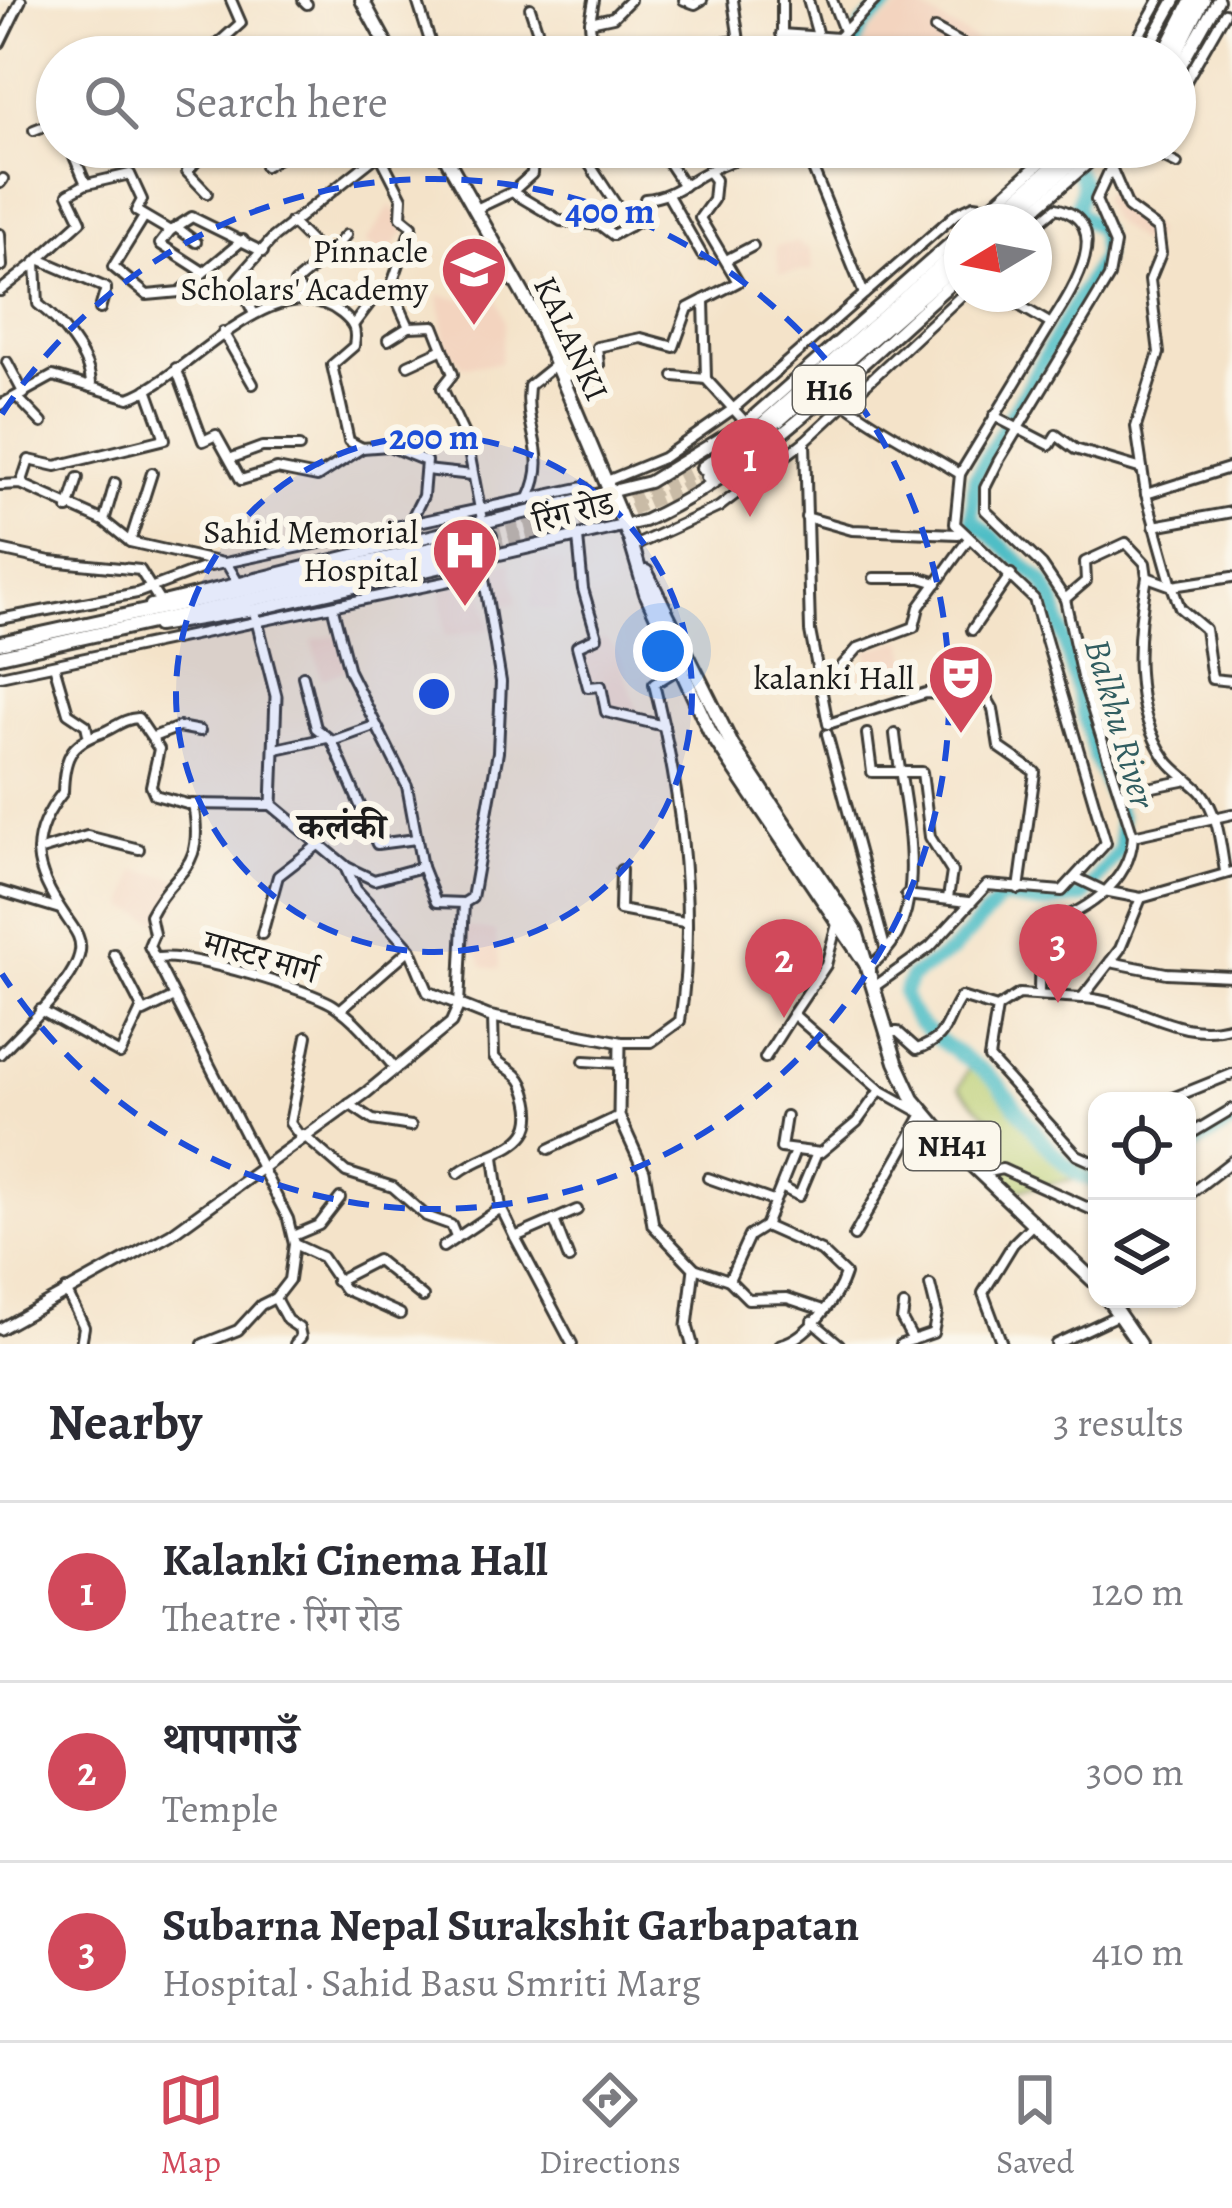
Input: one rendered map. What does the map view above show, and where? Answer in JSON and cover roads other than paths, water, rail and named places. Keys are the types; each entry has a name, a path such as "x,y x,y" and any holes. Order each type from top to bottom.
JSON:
{"highway":[{"path":"362,0 382,36"},
{"path":"1174,36 1192,0"},
{"path":"1185,36 1203,0"},
{"name":"KALANKI","path":"452,168 559,370 609,487"},
{"path":"1020,204 1055,168"},
{"path":"1010,204 1062,168"},
{"path":"944,263 706,472 944,275"},
{"name":"NH41","path":"609,487 734,773 868,967"},
{"path":"0,656 488,536"},
{"path":"0,643 116,625"},
{"name":"NH41","path":"685,666 742,763 856,932 886,1032 923,1114 1088,1275"},
{"path":"1115,1308 1139,1344"}],"main road":[{"path":"1155,36 1175,0"},
{"path":"1196,47 1222,10"},
{"path":"1029,204 1045,168"},
{"path":"1031,192 1071,168"},
{"path":"116,625 160,602 237,580 488,536 594,498 609,487 675,469 746,423 944,248"},
{"name":"रिंग रोड","path":"116,625 255,616 482,567 625,527 692,499 736,470 944,290"}],"street":[{"path":"0,43 21,0"},
{"path":"226,36 241,22 231,0"},
{"path":"417,0 428,36"},
{"path":"591,36 594,0"},
{"path":"590,22 614,16 630,0"},
{"path":"684,0 695,4 701,0"},
{"path":"733,0 738,36"},
{"path":"782,0 781,34 800,36"},
{"path":"808,0 817,36"},
{"path":"832,0 844,31"},
{"path":"840,36 875,0"},
{"path":"1139,36 1160,0"},
{"path":"530,8 539,36"},
{"path":"1196,61 1222,10"},
{"path":"935,28 949,36"},
{"path":"79,168 86,184"},
{"path":"191,168 187,172 207,193"},
{"path":"253,313 237,280 291,222 356,168"},
{"path":"386,168 402,198 401,217 412,226 391,287 376,295 354,325 355,346 332,365 349,441 362,448 389,446 426,461 423,496 409,524"},
{"path":"476,209 512,192 532,174 532,168"},
{"path":"592,168 630,226"},
{"path":"673,168 684,186"},
{"path":"512,192 561,221 600,225 614,235 642,218 645,199 669,197 715,168"},
{"path":"813,168 864,294"},
{"path":"1039,994 1040,924 1067,919 1101,890 1131,851 1133,836 1123,793 1082,677 1065,599 1042,566 985,510 985,488 1109,277 1115,244 1096,200 1110,168"},
{"path":"1112,168 1128,207 1158,229 1161,253 1150,280 1159,353 1136,428 1146,494 1180,608 1205,629 1212,679 1232,682"},
{"path":"529,498 540,474 540,456 526,407 529,386 559,370 599,365 597,346 641,338 674,347 685,312 738,282 700,218 713,200 715,180 708,171"},
{"path":"0,291 81,221 68,194 86,184 130,174 142,200 136,211 196,242"},
{"path":"669,197 702,255"},
{"path":"819,682 836,674 858,648 914,627 919,607 963,538 953,511 960,473 1088,261 1085,232 1067,211 1052,210"},
{"path":"100,309 113,267 144,217"},
{"path":"202,271 160,244 192,217 263,252"},
{"path":"291,222 326,257"},
{"path":"609,487 663,458 734,410 944,224"},
{"path":"0,234 2,266"},
{"path":"308,301 295,283 346,235"},
{"path":"113,267 147,295 180,292 243,240"},
{"path":"726,260 753,246"},
{"path":"38,261 106,288"},
{"path":"38,261 38,304 53,311 92,371 91,387"},
{"path":"391,287 409,327"},
{"path":"704,300 706,380"},
{"path":"0,405 53,376 118,399 147,388 253,313 308,301 332,306 354,325"},
{"path":"635,552 719,507 805,441 945,312"},
{"path":"1031,312 1051,324"},
{"path":"388,340 409,327 434,326 453,374 442,388 467,441 488,536"},
{"path":"224,332 253,384"},
{"path":"408,365 443,350"},
{"path":"8,362 21,396 42,423"},
{"path":"176,368 203,441 216,435 241,480 277,469 316,477 342,466 362,448"},
{"path":"674,376 706,380 746,423"},
{"path":"21,484 29,460 56,466 165,439 147,388"},
{"path":"846,404 892,439 918,447 960,473"},
{"path":"996,418 1050,445 1056,435 1075,448 1142,469"},
{"path":"805,441 810,631 830,725 926,693 958,696 980,686 993,709 998,747 1035,772 1019,889"},
{"path":"232,458 262,447 299,446"},
{"path":"1146,494 1232,467"},
{"path":"426,470 472,475"},
{"path":"130,542 152,473"},
{"path":"68,509 78,478"},
{"path":"104,521 115,483"},
{"path":"0,485 21,484 68,509 104,521 130,542 227,564 237,580"},
{"path":"0,619 137,593 153,584 227,564 479,508 584,487 594,498"},
{"path":"1154,526 1232,512"},
{"path":"806,517 852,530 963,538 1028,590 1039,612 1106,833 1102,849 1079,879 1055,893 987,885 930,946 874,987"},
{"path":"578,538 583,589 597,637 577,646 588,687 602,686 606,712 664,726"},
{"path":"1065,599 1087,581 1085,562 1112,545 1131,544 1147,577 1139,684 1161,750 1216,820 1228,872 1141,898 1101,890 1079,879"},
{"path":"0,550 50,561 140,570 153,584 160,602"},
{"path":"0,676 255,616 333,609 482,567 501,662 499,752 472,898 464,903 436,902 422,867 407,786 349,671 333,609"},
{"path":"972,630 1011,574"},
{"path":"1147,577 1172,586 1232,577"},
{"path":"874,578 921,578 937,584"},
{"path":"255,616 276,696 272,805"},
{"path":"54,665 68,713 86,725 88,734"},
{"path":"345,866 356,890 410,949 428,992 493,1017 620,1042 651,1042 680,1021 684,922 683,856 654,682 685,666"},
{"path":"303,676 316,728 331,739 377,844 416,839"},
{"path":"0,1054 80,956 80,937 61,910 38,851 39,824 63,792 67,755 88,734 138,718 159,749 152,791 193,804 272,805 345,866 374,880 422,867"},
{"path":"153,737 178,727 200,731"},
{"path":"276,749 374,727"},
{"path":"826,734 887,952"},
{"path":"867,734 872,772 924,776 930,837 952,872 947,898"},
{"path":"868,967 887,952 902,923 906,895 908,830 895,734"},
{"path":"1123,793 1188,780"},
{"path":"193,804 192,860 149,914 154,934 148,943 293,1240 289,1280 275,1298 261,1305 238,1330 203,1344"},
{"path":"1133,836 1232,814"},
{"path":"38,851 87,836 139,849"},
{"path":"262,934 278,876 318,844"},
{"path":"621,870 620,910 684,922"},
{"path":"0,891 61,910"},
{"path":"906,895 969,902"},
{"path":"1082,998 1110,962 1141,898"},
{"path":"0,1329 171,1234 261,1171 301,1135 349,1104 451,1023 459,1005 464,903"},
{"path":"765,1058 826,965 838,923"},
{"path":"340,1009 410,949"},
{"path":"114,954 141,1010"},
{"name":"मास्टर मार्ग","path":"159,958 266,976 284,990 315,994 340,1009 394,1066"},
{"path":"1110,962 1166,973 1232,976"},
{"path":"1088,1160 1038,1116 989,1058 998,1008 1019,994 1109,999 1198,1034 1232,1026"},
{"path":"40,1010 121,1054 141,1010 176,997"},
{"path":"886,1032 898,1032 917,1049 938,1042 947,1032 961,997 998,1008"},
{"path":"794,1014 880,1090 923,1114 854,1237"},
{"path":"458,1173 520,1142 527,1124 523,1085 494,1057 493,1017"},
{"path":"307,1036 290,1123 346,1172 392,1187 426,1216 451,1225 456,1237"},
{"path":"620,1042 620,1116 644,1171 653,1225 694,1268 729,1280 748,1299 788,1298 820,1310"},
{"path":"584,1061 620,1063"},
{"path":"1187,1092 1232,1074"},
{"path":"781,1187 799,1196 817,1153 856,1122 880,1090"},
{"path":"349,1104 373,1120 411,1126"},
{"path":"1196,1131 1232,1109"},
{"path":"786,1115 779,1146 817,1153"},
{"path":"549,1149 620,1116"},
{"path":"729,1280 749,1236 765,1226 795,1151"},
{"path":"494,1157 501,1208 572,1344"},
{"path":"1196,1189 1232,1161"},
{"path":"981,1174 1002,1168 1088,1208"},
{"path":"708,1178 773,1201"},
{"path":"293,1240 326,1220 340,1198"},
{"path":"443,1247 501,1208"},
{"path":"515,1237 577,1210"},
{"path":"554,1220 569,1259"},
{"path":"1002,1344 983,1293 1012,1244 1034,1221"},
{"path":"765,1226 821,1251 843,1268 838,1293 793,1341 781,1344"},
{"path":"293,1240 322,1257 352,1294 400,1314"},
{"path":"337,1281 377,1260 423,1297"},
{"path":"692,1344 687,1326 694,1268"},
{"path":"902,1344 927,1339 936,1325 930,1285"},
{"path":"67,1290 84,1327 81,1344"},
{"path":"275,1298 287,1320 299,1328 302,1337 295,1344"},
{"path":"904,1306 902,1320 913,1340"},
{"path":"1056,1344 1119,1314"},
{"path":"812,1321 839,1344"}],"waterway":[{"name":"Balkhu River","path":"858,36 863,25 893,0"},
{"name":"Balkhu River","path":"1075,168 1083,183 1076,211 1101,231 1103,256 975,478 972,519 1042,581 1054,602 1095,756 1120,818 1121,848 1083,897 1042,903 1002,897 951,952 911,977 904,993 918,1021 998,1084 1044,1141 1071,1169 1088,1179"},
{"name":"Balkhu River","path":"1196,1144 1232,1122"}],"tunnel":[{"path":"490,536 640,498 703,468"},
{"path":"492,546 614,517 708,477"}],"place":[{"name":"Pinnacle Scholars' Academy","path":"474,328"},
{"name":"Kalanki Cinema Hall","path":"750,517"},
{"name":"Sahid Memorial Hospital","path":"465,609"},
{"name":"kalanki Hall","path":"961,736"},
{"name":"Subarna Nepal Surakshit Garbapatan","path":"1058,1003"},
{"name":"थापागाउँ","path":"784,1018"}],"district":[{"name":"कलंकी","path":"342,826"}]}
